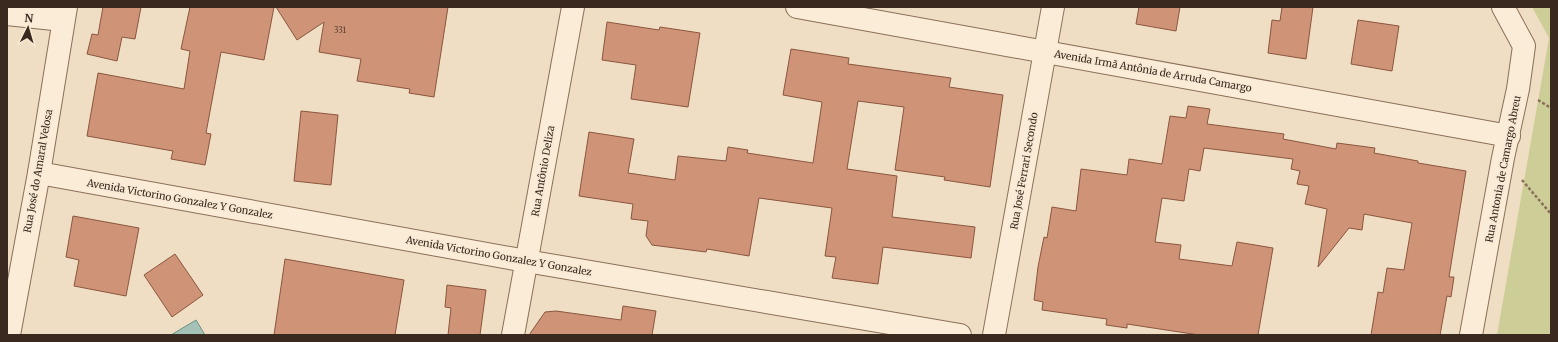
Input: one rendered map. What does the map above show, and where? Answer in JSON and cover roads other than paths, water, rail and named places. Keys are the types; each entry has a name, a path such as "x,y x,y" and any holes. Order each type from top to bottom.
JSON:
{"street":[{"name":"Rua Antônio Deliza","path":"513,335 573,7"},
{"name":"Avenida Irmã Antônia de Arruda Camargo","path":"796,7 1509,136"},
{"name":"Rua José Ferrari Secondo","path":"994,335 1053,7"},
{"name":"Rua Antonia de Camargo Abreu","path":"1471,335 1518,90 1524,46 1503,7"},
{"path":"7,14 65,13"},
{"name":"Rua José do Amaral Velosa","path":"9,335 39,173 65,13"},
{"name":"Avenida Victorino Gonzalez Y Gonzalez","path":"39,173 526,261 960,335"}]}
